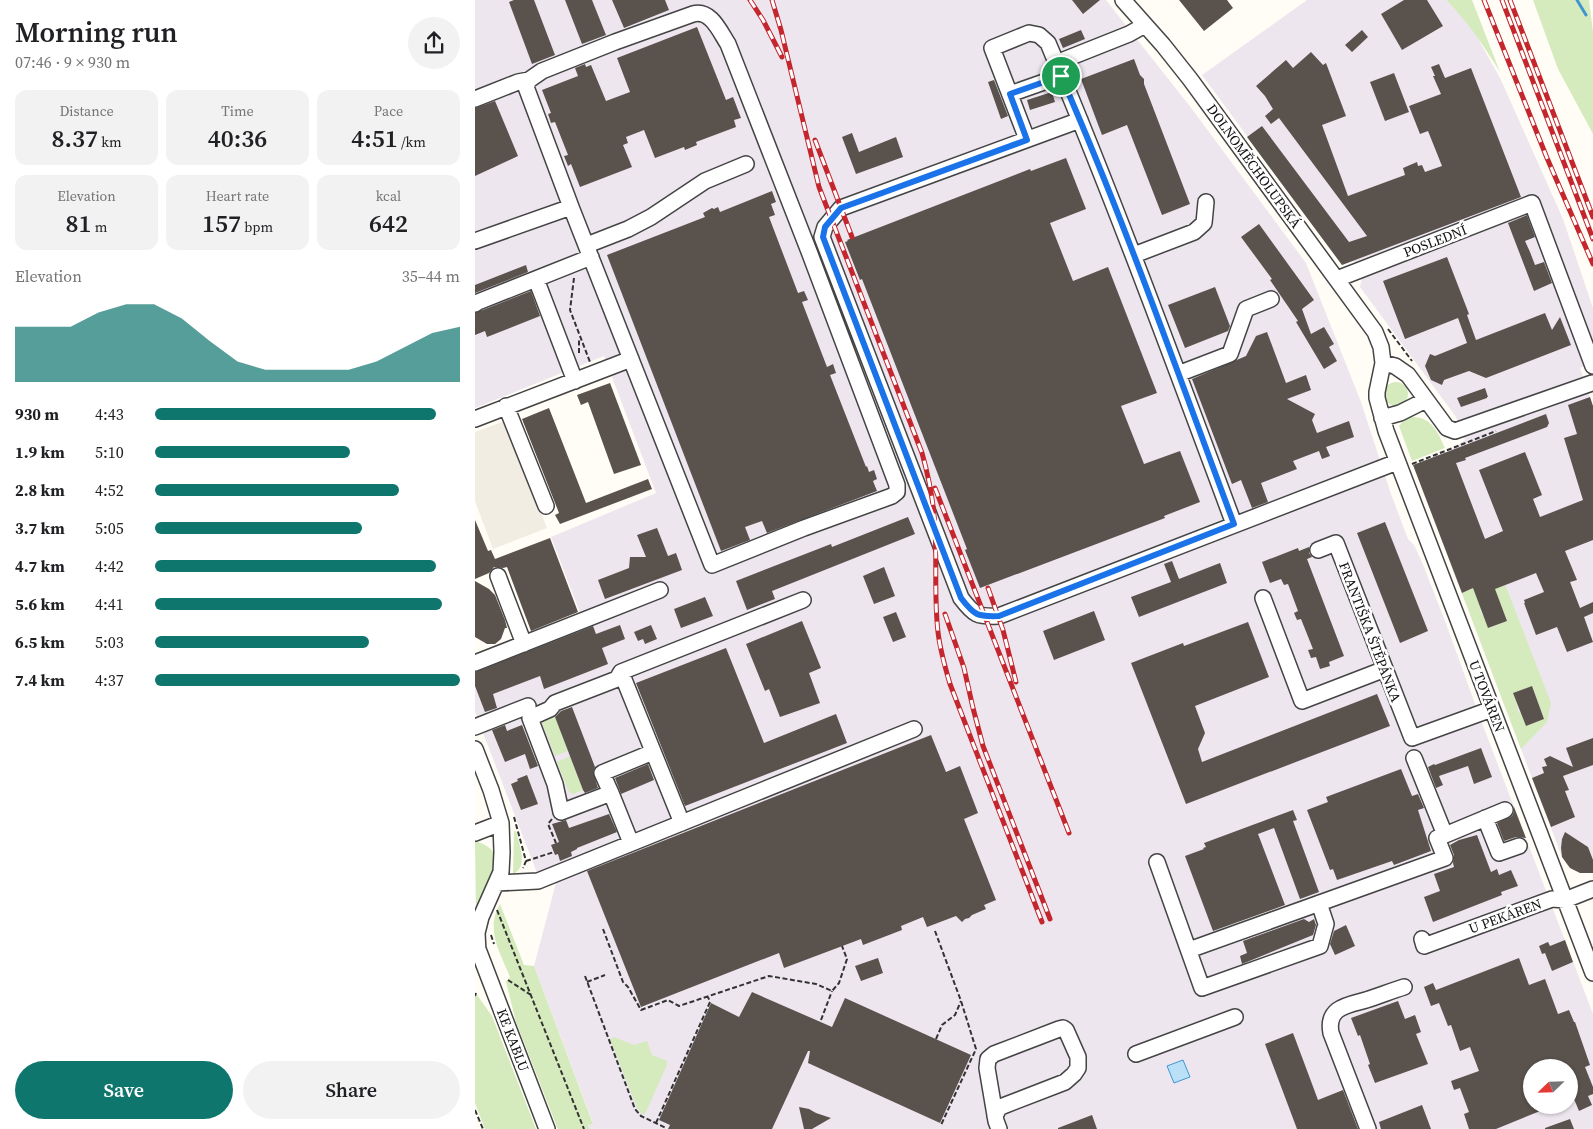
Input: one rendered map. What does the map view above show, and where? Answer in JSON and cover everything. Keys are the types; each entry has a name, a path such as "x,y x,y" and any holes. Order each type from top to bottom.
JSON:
{"street":[{"name":"DOLNOMĚCHOLUPSKÁ","path":"1123,0 1190,79 1373,327 1378,339"},
{"path":"475,99 517,82 529,80 542,71 615,42 693,14 704,14 712,20 728,44 897,485 897,492 892,496 804,528 712,565 571,208 526,87 529,80"},
{"path":"1010,94 1145,25"},
{"path":"1027,140 992,48 1029,33 1039,35 1047,43 1080,120 1134,255 1234,524"},
{"path":"1080,120 841,208 825,227 823,237 961,598 973,613 983,617 999,616 1234,524 1403,463"},
{"path":"475,304 575,264 589,251 651,217 705,181 746,164"},
{"path":"1134,255 1194,232 1204,223 1206,202"},
{"name":"POSLEDNÍ","path":"1337,279 1532,203 1593,366"},
{"path":"475,241 571,208"},
{"path":"536,279 575,381"},
{"path":"1179,374 1230,354 1247,309 1271,299"},
{"name":"U TOVÁREN","path":"1378,339 1383,363 1377,392 1382,418 1403,463 1492,709 1593,973"},
{"path":"475,419 631,359"},
{"path":"1383,363 1390,363 1402,370 1443,424 1455,431 1593,381"},
{"path":"1382,418 1426,400"},
{"path":"506,406 546,506"},
{"name":"FRANTIŠKA ŠTĚPÁNKA","path":"1318,550 1336,543 1412,738 1492,709"},
{"path":"498,576 524,644"},
{"path":"475,663 660,590"},
{"path":"1263,598 1302,701 1385,669"},
{"path":"611,793 561,812 555,784 530,718 550,709 555,703 617,679 621,672 803,600"},
{"path":"621,672 682,823"},
{"path":"475,727 529,706"},
{"path":"494,888 538,881 914,729"},
{"path":"475,749 491,790 501,823 501,872 481,917 477,933 477,947"},
{"path":"631,843 602,773 653,752"},
{"path":"1414,758 1445,835"},
{"path":"1189,950 1445,858 1437,838 1505,810"},
{"path":"1485,818 1499,853 1519,846"},
{"path":"475,833 501,823"},
{"path":"1157,862 1202,988 1320,946 1326,924 1319,903"},
{"name":"U PEKÁREN","path":"1422,939 1424,946 1552,900 1565,900 1593,889"},
{"name":"KE KABLU","path":"477,947 547,1129"},
{"path":"1368,1129 1331,1032 1331,1019 1346,1004 1365,1000 1404,987"},
{"path":"1136,1054 1235,1018"},
{"path":"1063,1028 1069,1034 1078,1057 1078,1068 1074,1074 1065,1082 999,1108 997,1122 987,1068 987,1063 991,1056 1063,1028"}],"path":[{"path":"575,264 570,310 592,366"},
{"path":"1403,463 1501,430"},
{"path":"556,843 548,824 561,812"},
{"path":"526,861 554,852"},
{"path":"494,888 531,996 584,1129"},
{"path":"603,929 623,982 629,987 641,1010 668,1000 679,1006 769,976 816,984 832,991"},
{"path":"935,931 961,1001 976,1050 941,1125"},
{"path":"821,1020 832,991 839,983 847,959 842,946"},
{"path":"587,982 605,975"},
{"path":"585,976 635,1110 641,1116 666,1129"},
{"path":"508,980 531,996"},
{"path":"656,1123 710,1002 708,996"},
{"path":"936,1039 942,1025 955,1015 961,1001"},
{"path":"475,1110 483,1129"}],"shaded area":[{"path":"475,0 1106,0 1192,109 1306,263 1361,402 1408,539 1414,545 1422,562 1445,621 1593,1014 1593,1129 590,1129 588,1125 593,1123 534,966 557,879 537,873 475,712 475,667 584,623 551,537 656,493 604,356 475,408"},
{"path":"1307,0 1446,0 1461,15 1475,33 1501,80 1563,219 1593,308 1593,362 1580,368 1593,406 1593,873 1580,873 1572,869 1562,857 1413,465 1451,450 1465,440 1456,417 1360,287 1362,278 1354,261 1342,265 1202,75"},
{"path":"505,421 547,528 493,549 475,501 475,432"}],"green space":[{"path":"1446,0 1472,0 1500,72 1475,34"},
{"path":"1533,0 1589,0 1593,32 1593,134 1558,69"},
{"path":"1396,382 1401,383 1407,389 1407,399 1401,405 1396,406 1391,405 1385,399 1384,394 1385,389 1391,383"},
{"path":"1418,417 1429,422 1440,436 1445,448 1412,461 1399,426 1404,420"},
{"path":"1500,571 1551,703 1547,722 1521,749 1462,593 1472,589 1470,583","holes":["1494,589 1507,621 1489,628 1480,610","1532,686 1544,719 1526,726 1521,713 1519,713 1513,693"]},
{"path":"554,714 568,751 555,756 542,723 545,717"},
{"path":"570,756 583,790 573,794 569,792 557,762"},
{"path":"514,831 516,831 519,842 522,861 518,871 513,874"},
{"path":"475,841 490,848 495,858 494,870 476,911"},
{"path":"500,904 524,965 534,966 593,1124 588,1125 590,1129 558,1129 557,1127 516,1022 506,982 510,977 498,950 494,932 494,923"},
{"path":"475,992 492,1016 536,1129 485,1129 475,1103"},
{"path":"614,1037 634,1045 647,1041 652,1055 667,1061 667,1065 643,1115 637,1108 610,1039"}],"water":[{"path":"1183,1060 1190,1077 1174,1083 1167,1066"}],"building":[{"path":"514,0 534,0 555,55 532,64 509,2"},
{"path":"565,0 592,0 606,35 582,44"},
{"path":"612,0 665,0 669,10 624,28"},
{"path":"1072,0 1100,0 1083,14"},
{"path":"1179,0 1227,0 1233,8 1204,31"},
{"path":"1404,0 1427,0 1443,26 1402,50 1381,14"},
{"path":"697,27 726,100 733,97 741,118 734,120 736,127 696,142 697,145 685,150 684,147 655,158 644,130 626,137 628,143 623,145 632,167 580,187 571,164 568,166 564,156 568,155 555,122 551,123 548,114 551,113 542,90 578,76 575,68 585,64 586,67 591,65 606,101 630,92 617,58"},
{"path":"1081,30 1085,39 1063,48 1059,39"},
{"path":"1362,30 1368,37 1352,52 1345,45"},
{"path":"1311,52 1323,65 1326,63 1346,116 1322,125 1348,196 1405,175 1403,168 1417,162 1418,166 1422,165 1425,172 1442,166 1428,131 1420,134 1409,106 1441,94 1431,67 1439,64 1445,78 1471,68 1521,197 1342,265 1247,137 1262,126 1349,242 1367,236 1279,118 1271,124 1265,116 1273,109 1256,86 1286,60 1293,68"},
{"path":"1134,59 1140,75 1144,79 1144,84 1190,204 1162,215 1127,125 1102,135 1081,79"},
{"path":"1394,73 1409,112 1385,121 1370,82"},
{"path":"994,80 1008,116 1001,119 988,82"},
{"path":"1052,92 1055,102 1030,110 1027,100"},
{"path":"495,101 518,156 475,176 475,108"},
{"path":"852,133 859,152 896,137 903,157 856,174 842,137"},
{"path":"1066,158 1086,209 1050,223 1073,281 1108,267 1157,393 1121,406 1144,464 1180,451 1200,502 1164,516 1165,518 980,588 965,550 967,549 862,279 860,280 845,242 1030,169 1031,171"},
{"path":"772,191 776,202 771,204 775,215 769,217 798,293 804,291 808,300 802,302 827,367 833,364 836,373 830,375 866,467 869,472 874,470 877,479 873,481 877,491 767,533 762,521 745,527 750,540 721,551 607,255 705,217 703,213 712,208 718,207 720,212"},
{"path":"1527,215 1535,237 1525,241 1535,265 1544,262 1552,283 1534,291 1508,223"},
{"path":"1259,224 1314,300 1302,309 1311,334 1324,327 1334,344 1329,347 1337,361 1324,369 1296,322 1298,321 1270,280 1272,279 1241,237"},
{"path":"1447,257 1469,314 1467,315 1476,340 1545,313 1552,330 1560,317 1571,345 1486,378 1469,371 1444,380 1442,385 1431,380 1425,366 1430,354 1435,356 1467,343 1458,318 1405,339 1383,281"},
{"path":"526,265 528,272 475,293 475,285"},
{"path":"1215,287 1230,326 1228,331 1185,348 1168,305"},
{"path":"531,291 540,316 487,337 485,331 475,335 475,313"},
{"path":"1267,332 1286,383 1306,375 1311,390 1287,399 1315,414 1312,420 1317,433 1349,421 1354,437 1326,447 1330,456 1322,459 1319,451 1293,461 1297,469 1261,483 1268,502 1252,508 1241,480 1232,484 1192,379 1246,356 1256,336"},
{"path":"610,383 641,465 614,474 588,402 581,405 577,395"},
{"path":"1485,388 1487,398 1461,407 1457,398"},
{"path":"1590,397 1593,406 1593,540 1565,551 1577,580 1570,582 1580,608 1593,602 1593,613 1584,617 1593,642 1567,652 1557,627 1536,635 1524,600 1544,592 1536,573 1495,589 1507,621 1488,628 1473,588 1462,593 1413,465 1546,414 1549,423 1547,427 1456,463 1485,539 1503,531 1479,470 1525,452 1542,495 1533,499 1540,517 1583,500 1564,438 1577,434 1568,405"},
{"path":"549,408 586,503 648,479 652,489 560,524 555,515 559,513 522,419"},
{"path":"908,517 915,534 772,591 775,599 747,610 736,581 831,544 832,547"},
{"path":"475,520 488,551 491,550 495,559 550,538 578,612 531,631 507,567 494,567 489,573 475,579"},
{"path":"1385,522 1428,631 1400,643 1357,533"},
{"path":"657,528 668,556 676,553 682,570 605,599 598,580 629,568 630,557 646,557 637,535"},
{"path":"1309,547 1309,553 1312,557 1307,559 1344,656 1329,662 1330,666 1320,669 1316,657 1311,658 1308,650 1313,649 1301,619 1297,620 1294,613 1298,611 1288,584 1284,585 1281,579 1270,583 1262,562 1298,548 1299,551"},
{"path":"1172,561 1179,579 1220,563 1227,583 1139,617 1131,597 1171,582 1164,564"},
{"path":"884,567 895,596 874,604 863,576"},
{"path":"475,581 495,595 505,620 507,628 505,628 501,639 495,644 487,644 475,637"},
{"path":"705,597 713,616 681,628 674,609"},
{"path":"1094,611 1105,640 1054,660 1043,631"},
{"path":"896,612 906,637 893,642 883,617"},
{"path":"802,621 821,668 809,673 820,703 780,717 769,689 765,691 746,644"},
{"path":"1248,622 1269,677 1195,706 1205,733 1198,749 1202,762 1377,694 1390,726 1186,804 1131,663 1183,643 1184,646"},
{"path":"620,625 625,639 602,648 608,664 544,689 540,676 493,694 497,708 485,712 475,686 475,672 593,626 596,634"},
{"path":"651,625 657,639 645,644 643,639 638,641 634,632"},
{"path":"726,648 764,743 836,714 847,743 685,806 636,683"},
{"path":"1532,686 1544,719 1526,726 1513,693"},
{"path":"572,707 595,767 593,772 598,788 585,793 555,717 561,711"},
{"path":"505,725 507,731 522,725 538,766 530,769 525,754 505,762 492,730"},
{"path":"931,735 946,772 960,766 978,813 964,819 996,900 984,905 986,909 962,922 956,916 927,927 923,917 901,926 902,930 863,945 861,939 784,968 779,953 641,1007 587,871"},
{"path":"1593,738 1593,765 1563,776 1569,790 1565,791 1575,817 1551,827 1532,778 1544,773 1542,767 1547,766 1544,759 1550,756 1573,767 1566,748"},
{"path":"1481,748 1492,777 1474,784 1468,766 1439,776 1443,785 1436,788 1428,767"},
{"path":"648,764 654,780 621,794 615,778"},
{"path":"1401,769 1412,796 1418,794 1424,808 1418,810 1431,851 1394,865 1392,861 1337,880 1333,869 1330,870 1307,810 1328,802 1326,797"},
{"path":"527,775 538,804 521,810 511,784"},
{"path":"1514,807 1526,838 1516,837 1504,841 1497,823 1512,816"},
{"path":"1293,810 1297,820 1293,821 1319,892 1300,899 1274,828 1258,834 1285,905 1213,931 1185,856 1204,849 1206,847 1204,843"},
{"path":"609,814 617,832 577,848 571,852 572,856 560,861 558,854 555,855 551,845 559,842 552,824 566,820 569,828"},
{"path":"1565,832 1588,847 1593,860 1593,873 1580,873 1570,868 1562,857 1562,839"},
{"path":"1477,835 1491,872 1497,869 1499,875 1511,870 1518,886 1501,892 1502,895 1433,922 1424,897 1440,891 1434,874 1454,867 1454,855 1450,845 1459,840"},
{"path":"1304,919 1309,922 1314,919 1316,925 1313,935 1242,964 1240,956 1247,953 1243,941"},
{"path":"1346,925 1355,946 1335,955 1330,944 1334,931"},
{"path":"1565,940 1573,962 1552,971 1545,953 1542,954 1539,946 1548,942 1550,946"},
{"path":"878,958 883,973 861,981 855,966"},
{"path":"1519,958 1529,985 1545,979 1558,1014 1569,1010 1575,1022 1590,1065 1585,1067 1593,1087 1593,1094 1588,1096 1592,1105 1579,1111 1578,1109 1578,1059 1523,1059 1523,1114 1533,1114 1496,1129 1469,1129 1464,1114 1469,1112 1460,1088 1454,1090 1451,1081 1479,1071 1470,1047 1460,1051 1451,1025 1448,1026 1439,1003 1431,1006 1424,987 1433,983 1436,990"},
{"path":"752,992 832,1027 845,998 971,1055 940,1123 808,1063 810,1051 808,1051 772,1129 668,1129 670,1125 659,1120 711,1003 739,1017"},
{"path":"1398,1001 1405,1019 1415,1015 1421,1032 1416,1034 1428,1064 1375,1083 1360,1035 1358,1036 1351,1018"},
{"path":"1293,1033 1318,1100 1343,1090 1358,1129 1297,1129 1265,1044"},
{"path":"1422,1105 1431,1129 1381,1129 1379,1122"},
{"path":"799,1107 831,1118 812,1129 804,1129"},
{"path":"1092,1115 1097,1129 1058,1129 1058,1128"},
{"path":"1570,1119 1574,1129 1545,1129 1545,1128"}],"waterway":[{"path":"1577,0 1586,15"}],"railway":[{"path":"750,0 763,20 782,57"},
{"path":"772,0 819,187 925,462 931,491 936,542 938,632 948,678 1042,922"},
{"path":"1484,0 1547,158 1593,264"},
{"path":"1502,0 1593,239"},
{"path":"1510,0 1593,217"},
{"path":"815,140 852,237"},
{"path":"935,488 1069,833"},
{"path":"988,588 1003,630 1016,682"},
{"path":"945,614 964,668 983,746 1050,919"}],"route":[{"path":"1061,76 1134,255 1234,524 999,616 983,617 973,613 961,598 823,237 825,227 841,208 1027,140 1010,94 1061,76"}]}
